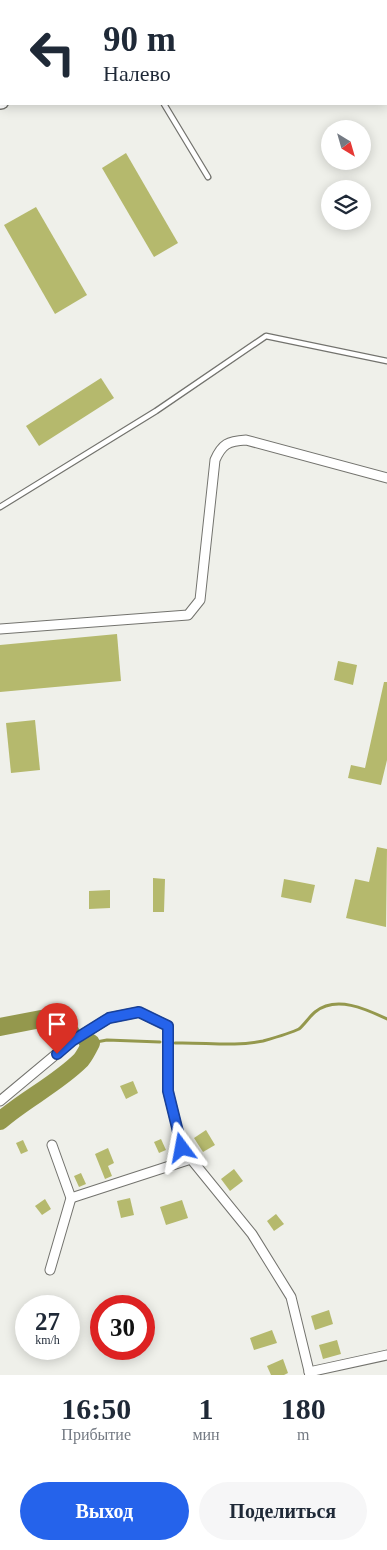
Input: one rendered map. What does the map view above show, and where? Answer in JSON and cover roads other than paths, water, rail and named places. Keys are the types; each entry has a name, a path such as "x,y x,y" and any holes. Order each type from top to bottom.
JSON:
{"street":[{"path":"0,628 188,615 200,600 215,460 220,449 232,441 246,440 387,478"},
{"path":"0,1101 72,1041 109,1018 139,1012 168,1026 168,1091 182,1148 252,1234 291,1297 310,1373 387,1355"},
{"path":"50,1270 71,1198 52,1145"},
{"path":"71,1198 191,1159"}],"lane":[{"path":"165,105 208,177"},
{"path":"0,507 156,411 266,336 387,361"}],"waterway":[{"path":"175,1043 230,1044 263,1041 299,1029 315,1012 323,1007 332,1005 351,1005 387,1019"},
{"path":"0,1027 41,1019 71,1033"},
{"path":"91,1043 107,1040 160,1042"},
{"path":"0,1121 72,1069 81,1060 91,1043 87,1041"}]}
